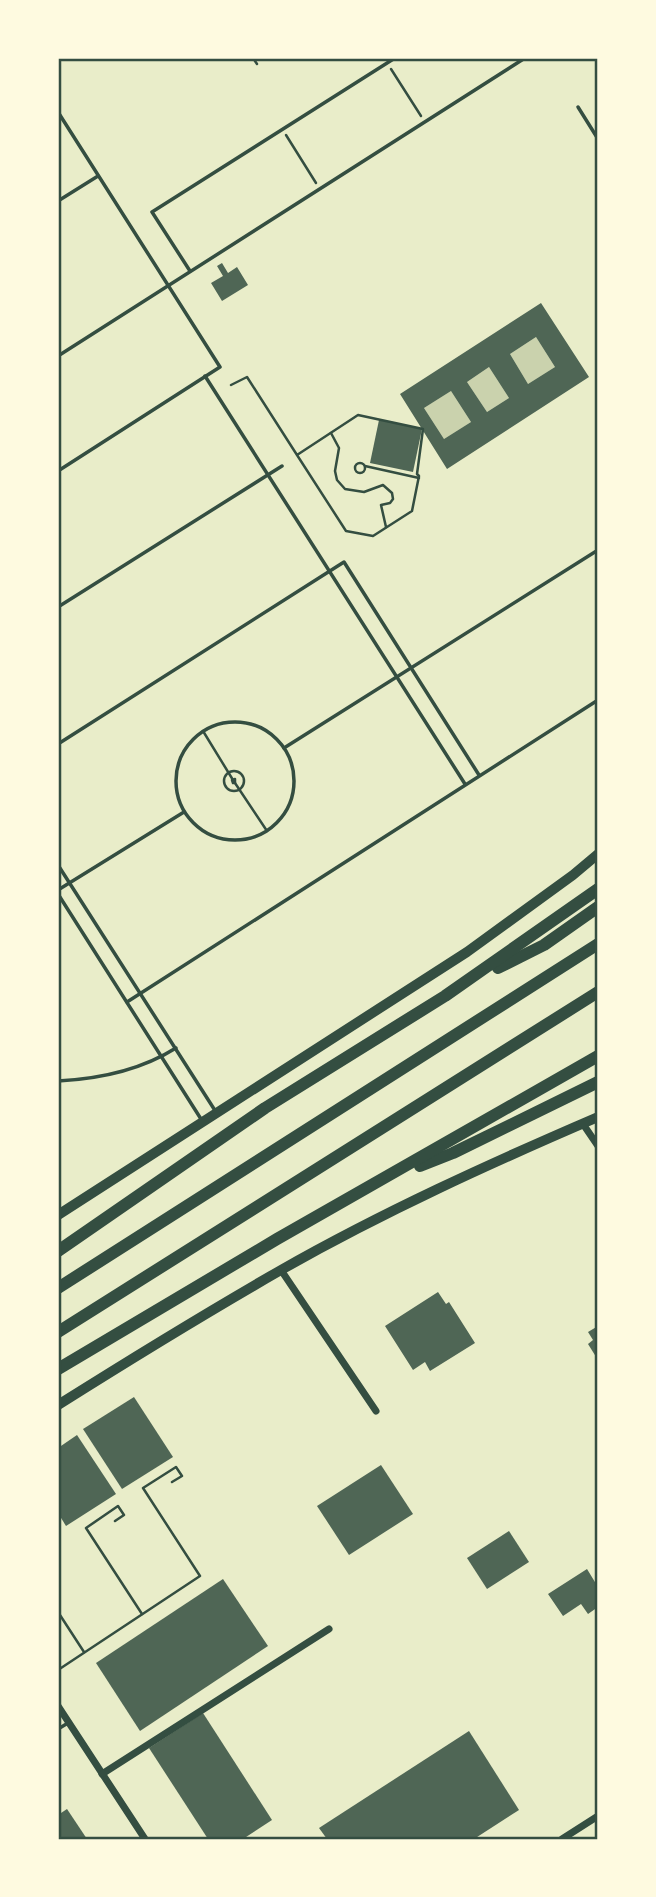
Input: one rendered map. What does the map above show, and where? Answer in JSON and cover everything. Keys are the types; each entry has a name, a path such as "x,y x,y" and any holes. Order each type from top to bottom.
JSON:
{"highway":[{"path":"540,939 598,889"},
{"path":"58,1251 265,1108 445,996 598,907"},
{"path":"58,1288 598,944"},
{"path":"58,1332 598,992"},
{"path":"58,1369 277,1239 598,1056"},
{"path":"374,1185 453,1153 598,1082"}],"main road":[{"path":"58,1215 467,952 598,854"},
{"path":"58,1405 281,1270 428,1194 598,1117"}],"street":[{"path":"583,1124 598,1146"},
{"path":"281,1270 376,1411"},
{"path":"102,1774 329,1629"},
{"path":"58,1706 145,1839"},
{"path":"562,1839 598,1816"}],"lane":[{"path":"190,271 152,212 394,58"},
{"path":"58,356 525,58"},
{"path":"578,107 598,139"},
{"path":"58,113 220,367 58,471"},
{"path":"58,201 98,176"},
{"path":"205,376 465,784"},
{"path":"58,607 282,466"},
{"path":"284,748 598,550"},
{"path":"58,744 344,562 479,775"},
{"path":"127,1002 598,699"},
{"path":"232,721 252,724 270,733 284,748 292,765 294,784 290,802 281,818 267,831 249,838 231,840 212,836 196,826 184,811 176,793 176,772 182,753 195,736 212,726 232,721"},
{"path":"184,811 58,892 204,1122"},
{"path":"58,865 218,1113"},
{"path":"58,1081 92,1079 162,1057 176,1048"},
{"path":"58,1729 69,1723"}],"path":[{"path":"253,58 257,64"},
{"path":"387,62 425,122"},
{"path":"282,129 320,189"},
{"path":"231,385 247,377 297,455 346,531 373,536 412,511 424,433 418,426 358,415 297,455"},
{"path":"331,433 339,448 335,471 337,480 345,489 364,492 383,485 391,493 393,499 390,503 381,505 387,527"},
{"path":"365,466 419,478"},
{"path":"203,731 267,831"},
{"path":"229,772 242,773 245,782 240,790 232,791 226,786 224,779 229,772"},
{"path":"58,1670 200,1576 143,1488 176,1467 182,1476 172,1482"},
{"path":"115,1521 124,1515 118,1506 86,1528 142,1614"},
{"path":"58,1612 84,1652"}],"green space":[{"path":"536,337 555,367 528,384 510,354"},
{"path":"489,367 509,398 487,412 467,382"},
{"path":"451,391 471,422 444,439 424,408"}],"building":[{"path":"222,263 228,273 237,267 248,285 222,301 211,283 223,276 217,266"},
{"path":"541,303 589,377 447,469 400,394","holes":["536,337 555,367 528,384 510,354","489,367 509,398 487,412 467,382","451,391 471,422 444,439 424,408"]},
{"path":"379,420 422,429 413,472 370,463"},
{"path":"438,1292 446,1304 449,1302 475,1343 430,1371 425,1362 413,1370 385,1326"},
{"path":"598,1326 598,1360 588,1344 593,1340 588,1332"},
{"path":"134,1397 173,1457 122,1489 83,1429"},
{"path":"77,1435 116,1494 66,1526 58,1513 58,1448"},
{"path":"381,1465 413,1514 349,1555 317,1506"},
{"path":"509,1531 529,1562 487,1589 467,1558"},
{"path":"587,1569 598,1587 598,1607 588,1614 581,1604 563,1616 548,1594"},
{"path":"223,1579 268,1646 140,1731 96,1663"},
{"path":"203,1713 272,1820 243,1839 208,1839 149,1748"},
{"path":"469,1731 519,1810 474,1839 327,1839 319,1828"},
{"path":"67,1809 87,1839 58,1839 58,1815"}]}
